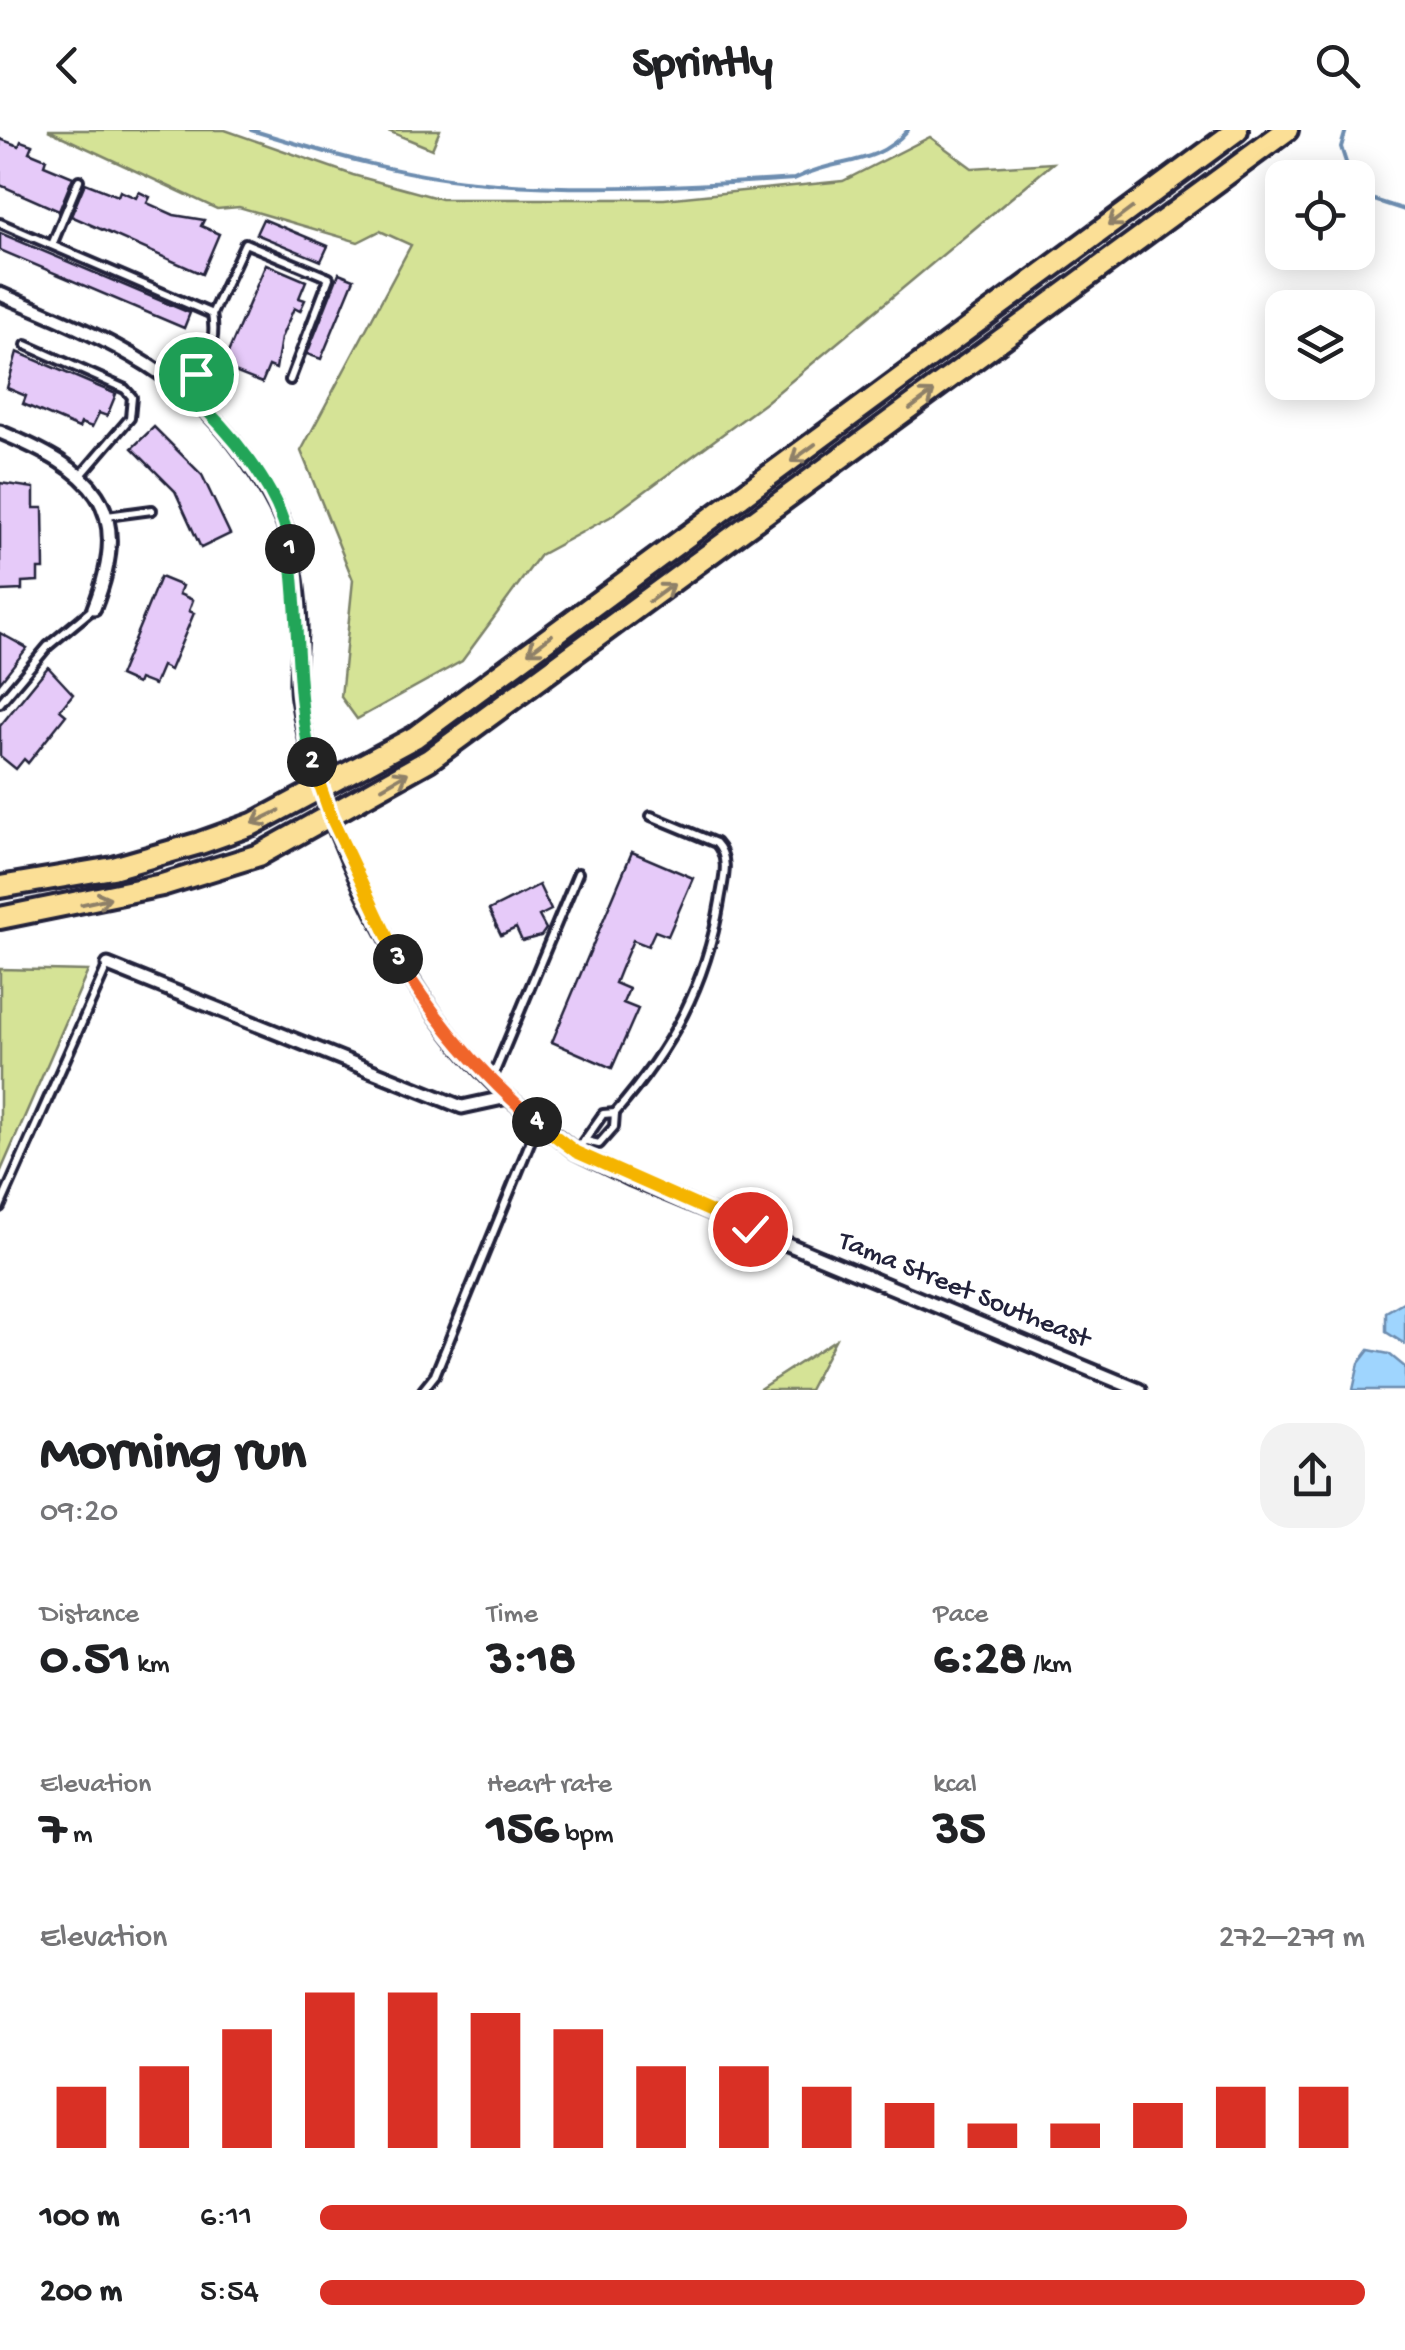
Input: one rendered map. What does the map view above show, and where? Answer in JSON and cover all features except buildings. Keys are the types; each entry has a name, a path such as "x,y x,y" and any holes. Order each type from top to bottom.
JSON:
{"highway":[{"path":"0,888 162,856 253,824 415,737 1237,130"},
{"path":"0,918 53,911 204,874 259,855 428,760 604,635 1288,130"}],"street":[{"name":"Tama Street Southeast","path":"0,294 94,333 184,388 229,430 289,537 300,622 298,696 320,790 403,967 452,1038 491,1082 576,1152 641,1184 1139,1390"},
{"path":"0,432 54,455 82,474 100,497 112,546 94,608"},
{"path":"108,965 462,1107 508,1097"}],"lane":[{"path":"52,246 79,180"},
{"path":"0,223 212,314"},
{"path":"184,388 212,354 216,334 212,314 244,243 329,278 290,380"},
{"path":"26,346 125,389 132,397 130,418 82,474"},
{"path":"107,516 152,510"},
{"path":"0,702 48,646 94,608"},
{"path":"586,1141 599,1144 614,1127 615,1113 674,1038 712,951 726,867 724,852 716,843 651,816"},
{"path":"491,1082 578,873"},
{"path":"0,1207 108,965"},
{"path":"576,1152 603,1114 615,1113"},
{"path":"423,1390 435,1375 538,1123"}],"green space":[{"path":"48,130 225,130 353,175 441,199 664,199 843,181 930,137 972,168 1053,163 765,403 610,517 540,555 462,661 357,719 341,697 353,580 301,451 411,245 380,231 358,242 239,207 217,209"},
{"path":"386,130 440,130 432,149"},
{"path":"0,969 88,971 0,1173"},
{"path":"835,1340 809,1390 758,1390"}],"water":[{"path":"1405,1301 1405,1344 1386,1332 1386,1312"},
{"path":"1369,1350 1389,1354 1405,1367 1405,1390 1353,1390 1359,1363"}],"waterway":[{"path":"251,130 418,174 514,185 594,187 794,179 869,157 908,130"},
{"path":"1345,160 1341,147 1346,130"},
{"path":"1375,200 1405,210"}],"route":[{"path":"196,374 184,388 229,430 265,488 289,537 300,622 298,696 310,756 320,790 394,952 421,997 491,1082 576,1152 750,1229"}]}
